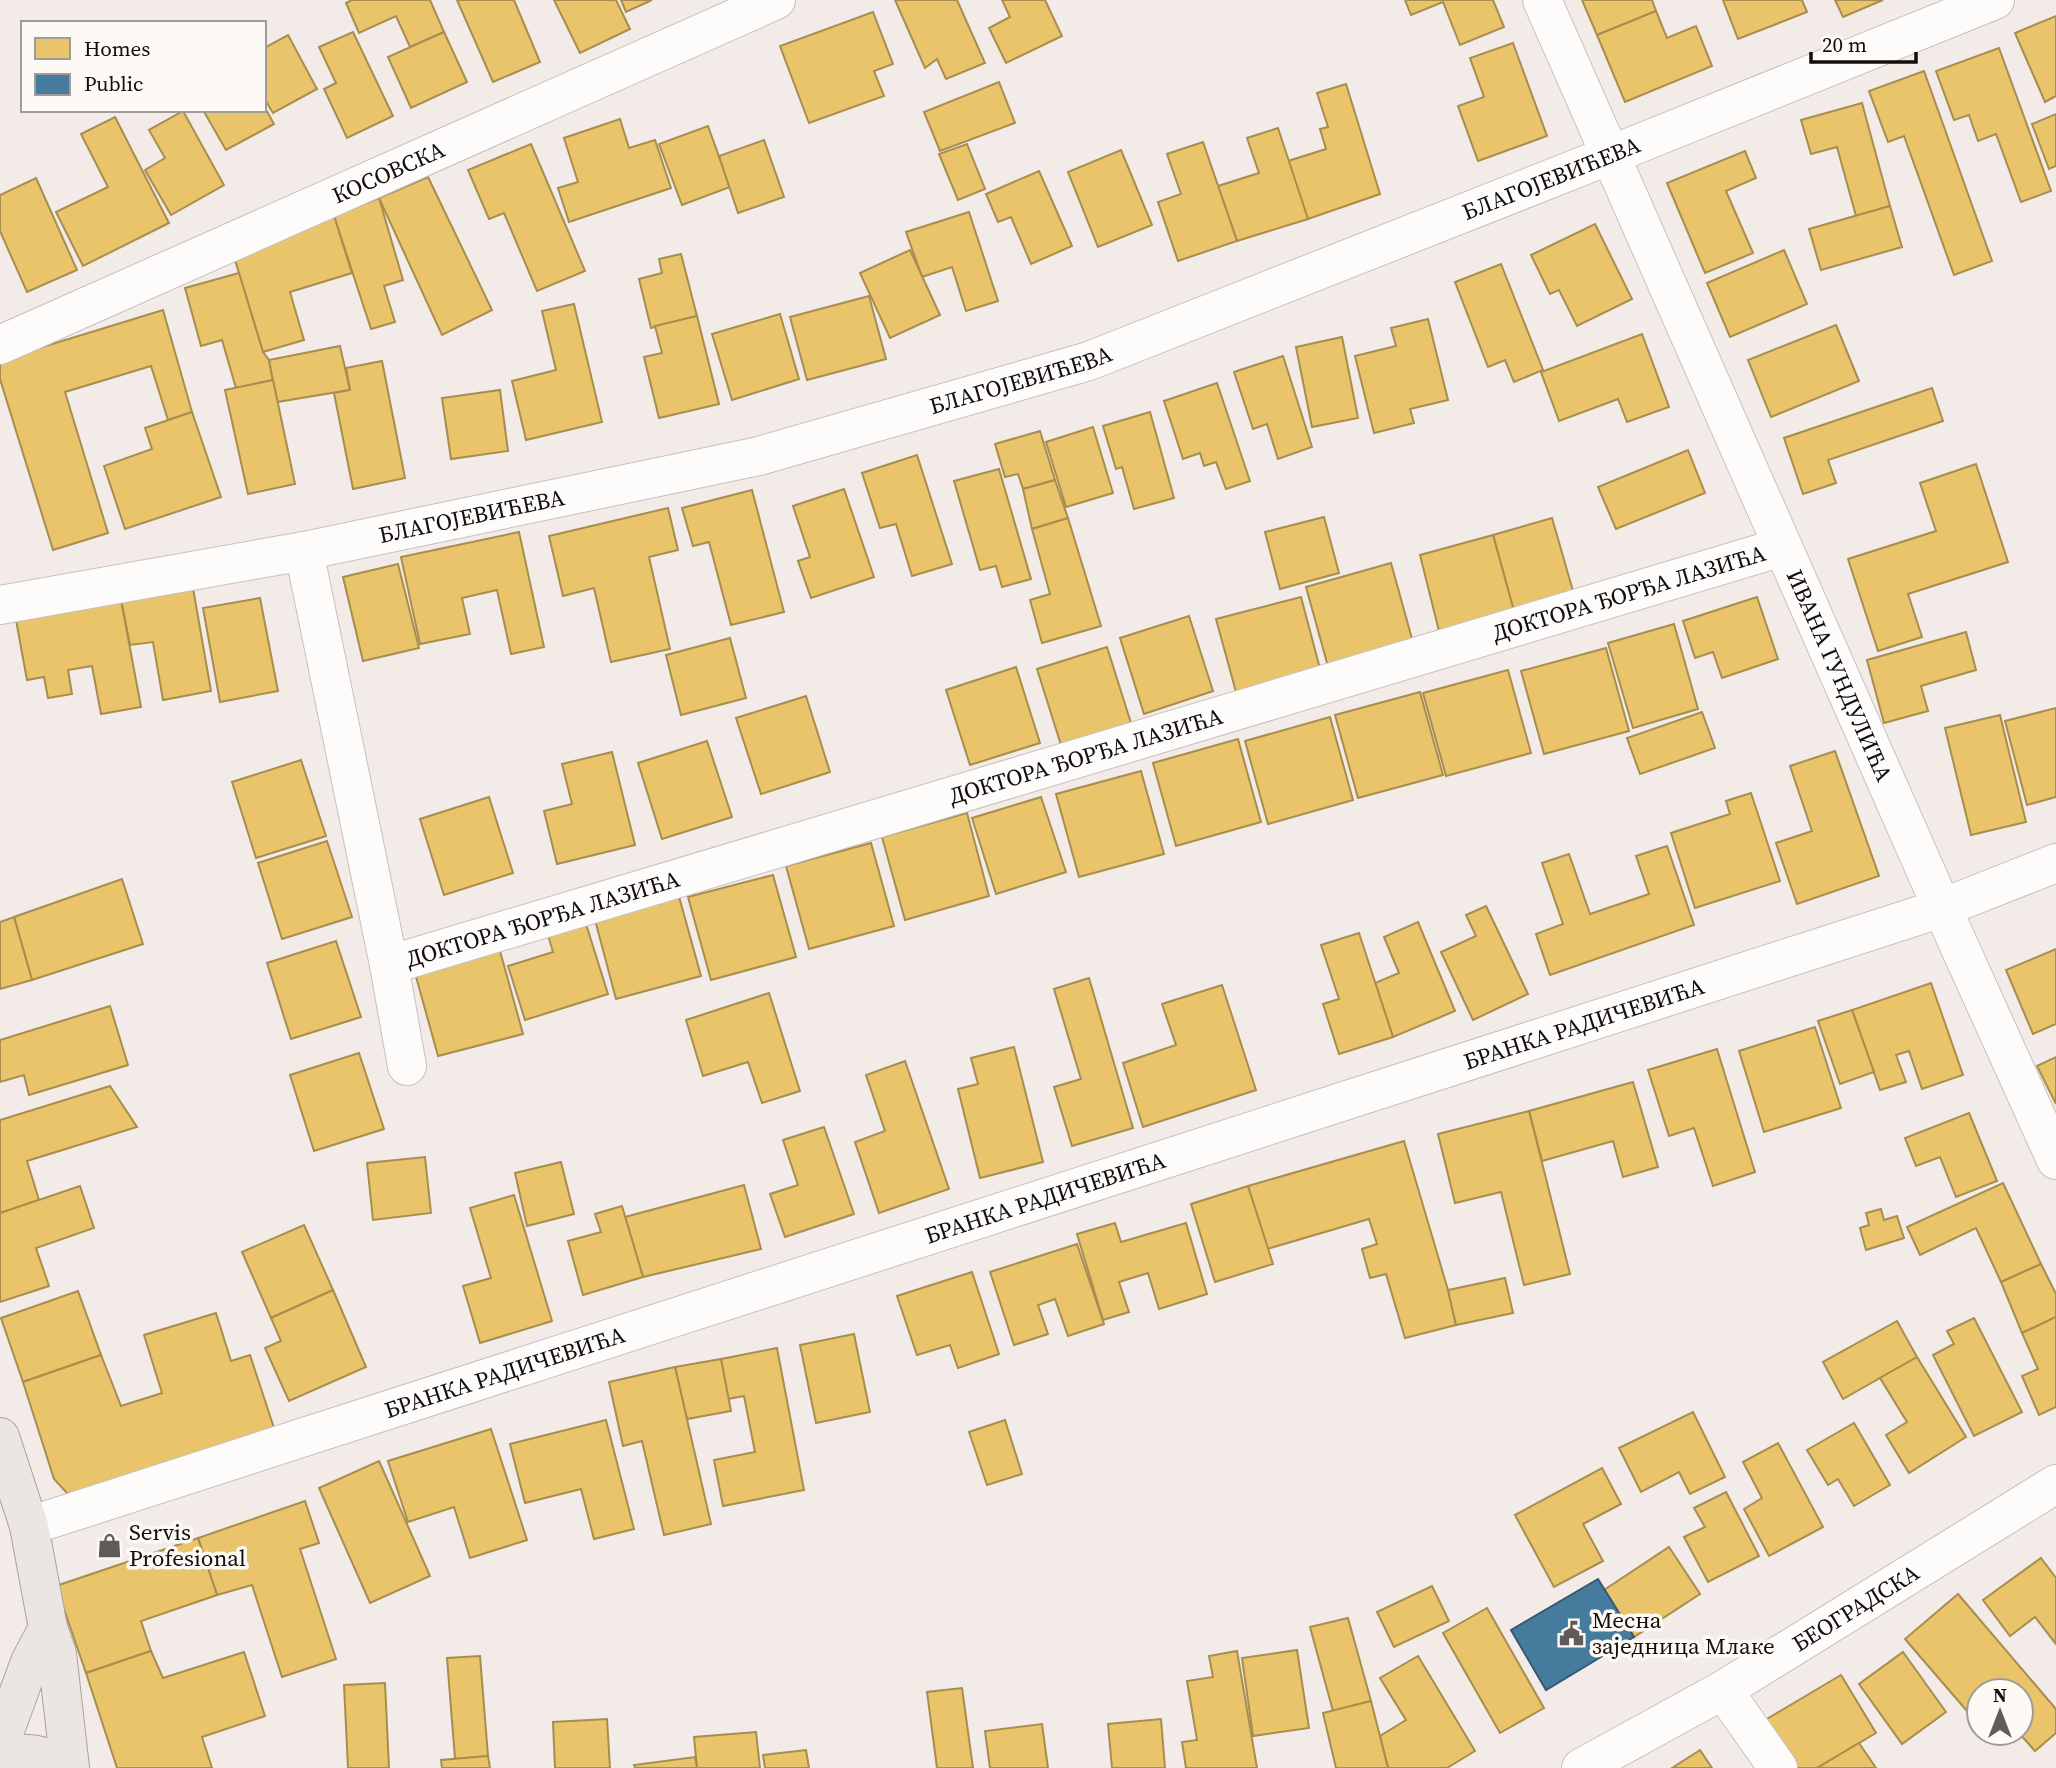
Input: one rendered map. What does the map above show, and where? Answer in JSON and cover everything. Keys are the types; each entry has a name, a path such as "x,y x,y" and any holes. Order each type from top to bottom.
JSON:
{"main road":[{"path":"0,1437 29,1526 48,1628 57,1654 70,1768"},
{"path":"0,1744 30,1662 48,1628"},
{"path":"0,1758 23,1753 57,1762 64,1768"}],"street":[{"name":"КОСОВСКА","path":"0,345 776,0"},
{"name":"ИВАНА ГУНДУЛИЋА","path":"1542,0 1608,156 2056,1160"},
{"name":"БЛАГОЈЕВИЋЕВА","path":"0,605 304,551 759,456 1089,361 1995,0"},
{"name":"ДОКТОРА ЂОРЂА ЛАЗИЋА","path":"389,965 1782,547"},
{"name":"ДОКТОРА ЂОРЂА ЛАЗИЋА","path":"304,551 389,965 407,1066"},
{"name":"БРАНКА РАДИЧЕВИЋА","path":"29,1526 1942,908 2056,863"},
{"name":"БЕОГРАДСКА","path":"1581,1768 1723,1690 2056,1484"},
{"path":"1723,1690 1778,1768"}],"building: Homes":[{"path":"352,0 430,0 444,32 410,47 396,16 359,33 346,3"},
{"path":"457,0 514,0 540,62 493,82"},
{"path":"554,0 616,0 630,29 580,53"},
{"path":"621,0 652,0 626,12"},
{"path":"895,0 957,0 985,63 946,79 937,59 925,68"},
{"path":"1002,0 1045,0 1062,36 1006,63 989,28 1010,17"},
{"path":"1405,0 1493,0 1504,27 1460,45 1443,2 1411,15"},
{"path":"1582,0 1652,0 1656,11 1597,35"},
{"path":"1723,0 1802,0 1807,12 1738,39"},
{"path":"1835,0 1883,0 1843,17"},
{"path":"1656,11 1667,38 1696,26 1712,66 1625,102 1597,35"},
{"path":"873,12 893,64 874,71 884,96 809,123 780,46"},
{"path":"2056,16 2056,96 2045,102 2015,33"},
{"path":"353,32 393,116 347,138 324,89 336,83 319,47"},
{"path":"444,32 467,82 411,108 388,57"},
{"path":"288,35 317,89 273,113 266,101 266,47"},
{"path":"1513,43 1547,136 1478,161 1458,106 1484,97 1470,58"},
{"path":"1999,48 2051,191 2021,202 1996,134 1978,141 1969,115 1954,120 1936,71"},
{"path":"1924,71 1992,261 1954,275 1904,136 1888,142 1869,91"},
{"path":"999,82 1015,123 940,151 924,112"},
{"path":"1346,84 1380,194 1308,219 1288,161 1326,149 1320,129 1328,127 1317,93"},
{"path":"1862,103 1890,206 1856,216 1837,147 1811,154 1801,120"},
{"path":"266,110 274,124 226,150 204,112 266,112"},
{"path":"184,112 224,185 171,215 145,170 165,158 149,130"},
{"path":"2056,114 2056,166 2049,169 2032,124"},
{"path":"115,117 169,223 83,266 56,212 108,187 81,134"},
{"path":"620,119 629,148 655,140 671,188 569,222 558,188 578,182 564,138"},
{"path":"708,126 730,187 682,205 659,144"},
{"path":"1278,128 1308,219 1237,241 1218,186 1259,173 1247,138"},
{"path":"764,140 784,197 738,213 719,156"},
{"path":"1203,142 1237,241 1178,261 1158,202 1181,194 1167,154"},
{"path":"531,144 585,271 537,291 504,213 489,219 468,170"},
{"path":"967,144 985,189 958,200 939,154"},
{"path":"1121,150 1152,225 1098,247 1068,172"},
{"path":"1745,151 1756,178 1726,191 1753,253 1705,273 1667,183"},
{"path":"1039,171 1072,246 1031,264 1011,217 998,222 986,194"},
{"path":"428,177 492,310 442,335 379,198"},
{"path":"36,178 77,270 27,292 0,231 0,195"},
{"path":"379,198 403,280 384,286 395,322 371,329 334,216"},
{"path":"1890,206 1902,247 1821,270 1809,229"},
{"path":"969,212 998,301 966,311 952,267 922,277 906,232"},
{"path":"334,216 352,273 290,292 304,340 263,352 231,247"},
{"path":"1595,224 1632,299 1577,326 1559,290 1550,294 1531,255"},
{"path":"910,250 940,315 890,338 860,273"},
{"path":"1784,250 1807,304 1730,337 1707,283"},
{"path":"681,254 697,316 651,328 639,279 662,273 659,259"},
{"path":"1501,264 1543,370 1514,382 1505,360 1488,367 1455,282"},
{"path":"239,273 263,352 269,360 273,380 236,388 222,340 201,346 185,288"},
{"path":"869,296 886,359 807,380 790,317"},
{"path":"574,304 602,422 526,440 512,381 556,370 542,311"},
{"path":"163,310 192,412 168,420 151,366 65,392 108,533 53,550 0,379 0,360"},
{"path":"780,314 799,379 732,400 712,334"},
{"path":"697,316 719,404 659,418 644,357 662,353 655,326"},
{"path":"1428,319 1448,400 1410,409 1414,423 1374,433 1355,356 1396,346 1391,328"},
{"path":"1836,325 1859,381 1771,417 1748,360"},
{"path":"1642,334 1669,407 1627,422 1618,399 1559,421 1541,372"},
{"path":"1342,337 1358,418 1312,427 1296,347"},
{"path":"340,346 350,390 277,402 269,360"},
{"path":"1283,356 1312,447 1278,459 1267,424 1253,429 1234,372"},
{"path":"382,361 405,478 353,489 334,393 350,390 346,368"},
{"path":"273,380 295,484 248,494 225,390"},
{"path":"1217,383 1250,481 1226,489 1216,462 1204,466 1200,453 1183,459 1164,401"},
{"path":"1932,388 1943,421 1828,460 1836,483 1803,494 1784,438"},
{"path":"500,390 508,451 451,459 442,398"},
{"path":"192,412 221,497 125,529 104,466 152,449 145,428"},
{"path":"1150,412 1174,498 1134,509 1122,467 1116,469 1103,426"},
{"path":"1093,427 1113,493 1066,507 1046,442"},
{"path":"1040,431 1055,480 1023,489 1018,474 1005,477 995,444"},
{"path":"1688,450 1705,493 1616,529 1598,487"},
{"path":"917,455 952,564 912,576 896,524 880,528 862,473"},
{"path":"1976,464 2008,562 1908,594 1922,637 1878,651 1848,559 1936,531 1920,483"},
{"path":"999,469 1031,579 1002,587 996,566 980,570 954,481"},
{"path":"1055,480 1068,518 1032,529 1023,489"},
{"path":"844,489 874,577 811,598 798,561 810,557 793,506"},
{"path":"752,490 784,612 731,625 709,542 693,546 682,508"},
{"path":"668,508 678,550 649,557 670,649 611,662 594,588 563,596 549,536"},
{"path":"1324,517 1339,573 1280,589 1265,532"},
{"path":"1068,518 1101,626 1042,643 1030,600 1050,594 1032,529"},
{"path":"1552,518 1575,598 1515,615 1493,535"},
{"path":"519,532 544,647 511,654 497,590 462,598 470,634 420,644 401,557"},
{"path":"1493,535 1515,615 1440,635 1420,555"},
{"path":"1391,563 1414,646 1329,670 1306,587"},
{"path":"398,564 419,648 363,661 343,577"},
{"path":"193,588 211,691 163,700 153,642 130,645 121,600"},
{"path":"1301,597 1323,680 1239,703 1216,619"},
{"path":"1757,597 1778,659 1722,678 1713,652 1695,658 1683,621"},
{"path":"260,598 278,691 220,702 203,608"},
{"path":"121,600 141,707 101,714 92,666 68,670 72,694 48,698 44,677 27,680 16,620"},
{"path":"1189,616 1213,691 1144,714 1120,638"},
{"path":"1674,624 1698,709 1633,728 1608,643"},
{"path":"1966,632 1976,670 1921,686 1928,711 1884,723 1867,660"},
{"path":"730,638 746,698 681,715 666,655"},
{"path":"1107,647 1131,723 1061,745 1037,669"},
{"path":"1606,648 1629,731 1544,754 1521,671"},
{"path":"1016,667 1040,743 970,765 946,690"},
{"path":"1508,670 1531,753 1446,776 1423,693"},
{"path":"1420,692 1443,775 1358,798 1335,715"},
{"path":"806,696 830,772 761,794 736,718"},
{"path":"2056,708 2056,797 2027,805 2005,721"},
{"path":"1702,712 1715,748 1640,774 1627,738"},
{"path":"2000,715 2026,822 1971,835 1945,728"},
{"path":"1330,717 1353,800 1268,824 1245,741"},
{"path":"1238,739 1261,822 1176,846 1153,763"},
{"path":"707,741 732,817 662,839 638,763"},
{"path":"1835,751 1879,876 1797,904 1776,843 1812,831 1790,766"},
{"path":"612,752 635,845 557,864 544,811 572,804 562,764"},
{"path":"301,760 326,836 256,858 232,782"},
{"path":"1141,771 1164,854 1079,877 1056,794"},
{"path":"1751,793 1780,881 1695,908 1671,833 1730,814 1726,801"},
{"path":"489,797 513,873 444,895 420,819"},
{"path":"1041,797 1066,872 996,894 972,818"},
{"path":"967,813 989,896 905,920 882,837"},
{"path":"327,841 352,917 282,939 258,863"},
{"path":"871,843 894,926 809,949 786,866"},
{"path":"1667,846 1694,925 1550,975 1536,934 1563,924 1542,863 1569,854 1590,914 1649,894 1636,856"},
{"path":"773,875 796,957 711,980 688,897"},
{"path":"122,879 143,944 32,980 14,917"},
{"path":"678,893 701,976 616,999 594,916"},
{"path":"1486,906 1528,994 1473,1020 1441,952 1476,936 1466,915"},
{"path":"14,917 32,980 0,989 0,922"},
{"path":"1418,922 1455,1011 1393,1037 1375,983 1399,973 1384,937"},
{"path":"586,924 608,994 525,1020 508,966 553,952 548,935"},
{"path":"1359,933 1393,1037 1339,1054 1323,1004 1339,999 1321,945"},
{"path":"336,941 361,1017 291,1039 267,963"},
{"path":"2056,949 2056,1024 2033,1034 2006,970"},
{"path":"500,951 523,1034 438,1056 415,973"},
{"path":"1089,978 1133,1128 1072,1146 1054,1087 1081,1079 1054,989"},
{"path":"1931,983 1963,1075 1922,1089 1909,1051 1896,1055 1906,1082 1880,1090 1852,1010"},
{"path":"1222,985 1256,1090 1143,1127 1123,1063 1176,1045 1162,1004"},
{"path":"769,993 800,1091 762,1103 748,1062 703,1076 686,1020"},
{"path":"110,1006 128,1065 29,1095 24,1075 0,1082 0,1040"},
{"path":"1852,1010 1874,1072 1840,1084 1818,1021"},
{"path":"1815,1027 1841,1108 1764,1132 1739,1051"},
{"path":"1014,1047 1043,1162 980,1178 958,1089 978,1084 971,1058"},
{"path":"1717,1049 1755,1172 1713,1186 1694,1128 1669,1136 1648,1070"},
{"path":"359,1053 384,1129 314,1151 290,1075"},
{"path":"2056,1057 2056,1104 2037,1066"},
{"path":"905,1061 949,1189 879,1213 855,1142 885,1131 866,1075"},
{"path":"1633,1082 1658,1167 1623,1177 1613,1141 1542,1161 1529,1111"},
{"path":"110,1086 137,1127 27,1161 39,1200 0,1213 0,1120"},
{"path":"1529,1111 1570,1274 1524,1285 1501,1192 1455,1203 1438,1134"},
{"path":"1969,1113 1997,1181 1956,1197 1940,1157 1916,1166 1905,1138"},
{"path":"824,1127 854,1214 785,1237 770,1194 798,1185 783,1140"},
{"path":"1404,1141 1456,1325 1405,1338 1386,1274 1370,1278 1362,1249 1377,1244 1369,1219 1267,1249 1248,1186"},
{"path":"425,1157 431,1213 373,1220 367,1163"},
{"path":"561,1162 574,1214 527,1226 515,1173"},
{"path":"2003,1183 2041,1264 2001,1282 1976,1228 1920,1255 1907,1227"},
{"path":"744,1185 761,1249 643,1277 625,1217"},
{"path":"80,1186 94,1228 36,1248 49,1286 0,1302 0,1213"},
{"path":"1248,1186 1273,1264 1215,1282 1191,1204"},
{"path":"514,1195 552,1321 480,1343 463,1286 491,1278 470,1208"},
{"path":"622,1206 643,1277 583,1295 568,1241 601,1232 595,1214"},
{"path":"1881,1209 1884,1220 1897,1216 1904,1238 1866,1250 1860,1228 1869,1225 1866,1213"},
{"path":"1115,1223 1121,1242 1186,1223 1207,1294 1159,1309 1148,1273 1119,1282 1129,1312 1103,1320 1077,1234"},
{"path":"304,1225 333,1290 271,1318 242,1252"},
{"path":"1077,1244 1104,1324 1068,1336 1055,1299 1038,1305 1048,1334 1014,1345 990,1272"},
{"path":"2041,1264 2056,1294 2056,1317 2022,1333 2001,1282"},
{"path":"972,1272 999,1354 958,1368 950,1345 917,1355 897,1296"},
{"path":"1505,1278 1513,1313 1456,1325 1448,1290"},
{"path":"333,1290 366,1367 289,1401 265,1348 281,1341 271,1318"},
{"path":"78,1291 101,1355 23,1382 1,1318"},
{"path":"216,1313 231,1361 250,1355 276,1434 92,1492 67,1493 54,1479 23,1382 101,1355 121,1406 162,1393 144,1335"},
{"path":"2056,1317 2056,1407 2039,1415 2022,1376 2038,1369 2022,1333"},
{"path":"1974,1318 2022,1412 1974,1436 1933,1355 1954,1344 1947,1331"},
{"path":"1897,1321 1917,1357 1843,1399 1823,1362"},
{"path":"854,1334 870,1412 816,1423 800,1345"},
{"path":"777,1348 804,1490 723,1506 714,1460 755,1452 744,1396 728,1399 721,1359"},
{"path":"1917,1357 1966,1437 1909,1473 1886,1435 1907,1422 1880,1378"},
{"path":"721,1359 731,1411 687,1419 675,1367"},
{"path":"675,1367 711,1524 664,1535 642,1441 623,1446 609,1382"},
{"path":"1693,1412 1725,1477 1690,1494 1679,1472 1641,1492 1619,1448"},
{"path":"606,1420 634,1529 594,1539 581,1489 525,1503 510,1444"},
{"path":"1005,1420 1022,1474 987,1485 969,1432"},
{"path":"1854,1423 1890,1485 1854,1506 1838,1479 1828,1485 1807,1450"},
{"path":"491,1429 527,1540 470,1558 454,1507 408,1522 388,1461"},
{"path":"1778,1443 1823,1527 1769,1556 1744,1509 1762,1498 1743,1462"},
{"path":"379,1461 430,1576 370,1603 319,1488"},
{"path":"1602,1468 1621,1504 1583,1524 1603,1561 1554,1587 1515,1515"},
{"path":"1726,1492 1759,1556 1708,1582 1684,1537 1705,1527 1694,1508"},
{"path":"305,1501 319,1543 300,1549 336,1659 282,1677 252,1585 217,1595 198,1538"},
{"path":"198,1538 217,1595 141,1621 151,1651 86,1673 56,1586"},
{"path":"1669,1547 1700,1594 1634,1637 1604,1590"},
{"path":"2041,1558 2056,1578 2056,1644 2035,1617 2010,1636 1983,1600"},
{"path":"1432,1586 1449,1621 1394,1647 1377,1612"},
{"path":"1958,1594 2029,1677 1965,1677 1965,1709 1905,1639"},
{"path":"1487,1608 1544,1708 1500,1733 1443,1633"},
{"path":"1348,1618 1371,1701 1333,1711 1310,1627"},
{"path":"1297,1650 1309,1728 1253,1736 1242,1658"},
{"path":"151,1651 163,1678 244,1652 265,1716 202,1737 212,1768 117,1768 86,1673"},
{"path":"1237,1651 1257,1768 1186,1768 1182,1742 1197,1740 1187,1681 1213,1677 1209,1656"},
{"path":"1903,1652 1946,1712 1902,1744 1859,1684"},
{"path":"480,1656 488,1756 455,1759 447,1658"},
{"path":"1418,1656 1475,1751 1447,1768 1388,1768 1380,1736 1406,1720 1380,1678"},
{"path":"1841,1675 1876,1733 1817,1768 1787,1768 1760,1723"},
{"path":"385,1683 389,1768 348,1768 344,1685"},
{"path":"2035,1684 2056,1709 2056,1733 2035,1751 2031,1747 2035,1747"},
{"path":"962,1688 973,1768 937,1768 927,1692"},
{"path":"1371,1701 1388,1768 1336,1768 1323,1713"},
{"path":"607,1719 610,1768 555,1768 553,1722"},
{"path":"1161,1719 1165,1768 1112,1768 1108,1724"},
{"path":"1042,1724 1048,1768 990,1768 985,1731"},
{"path":"756,1732 760,1768 697,1768 694,1737"},
{"path":"1859,1743 1876,1768 1817,1768"},
{"path":"806,1750 809,1768 765,1768 763,1755"},
{"path":"1700,1750 1712,1768 1672,1768"},
{"path":"488,1756 490,1768 442,1768 441,1760"},
{"path":"695,1757 697,1768 635,1768 634,1765"}],"building: Public":[{"name":"Месна заједница Млаке","path":"1598,1579 1634,1637 1546,1690 1511,1630"}],"place":[{"name":"Servis Profesional","path":"109,1545"},
{"name":"Месна заједница Млаке","path":"1572,1633"}]}
